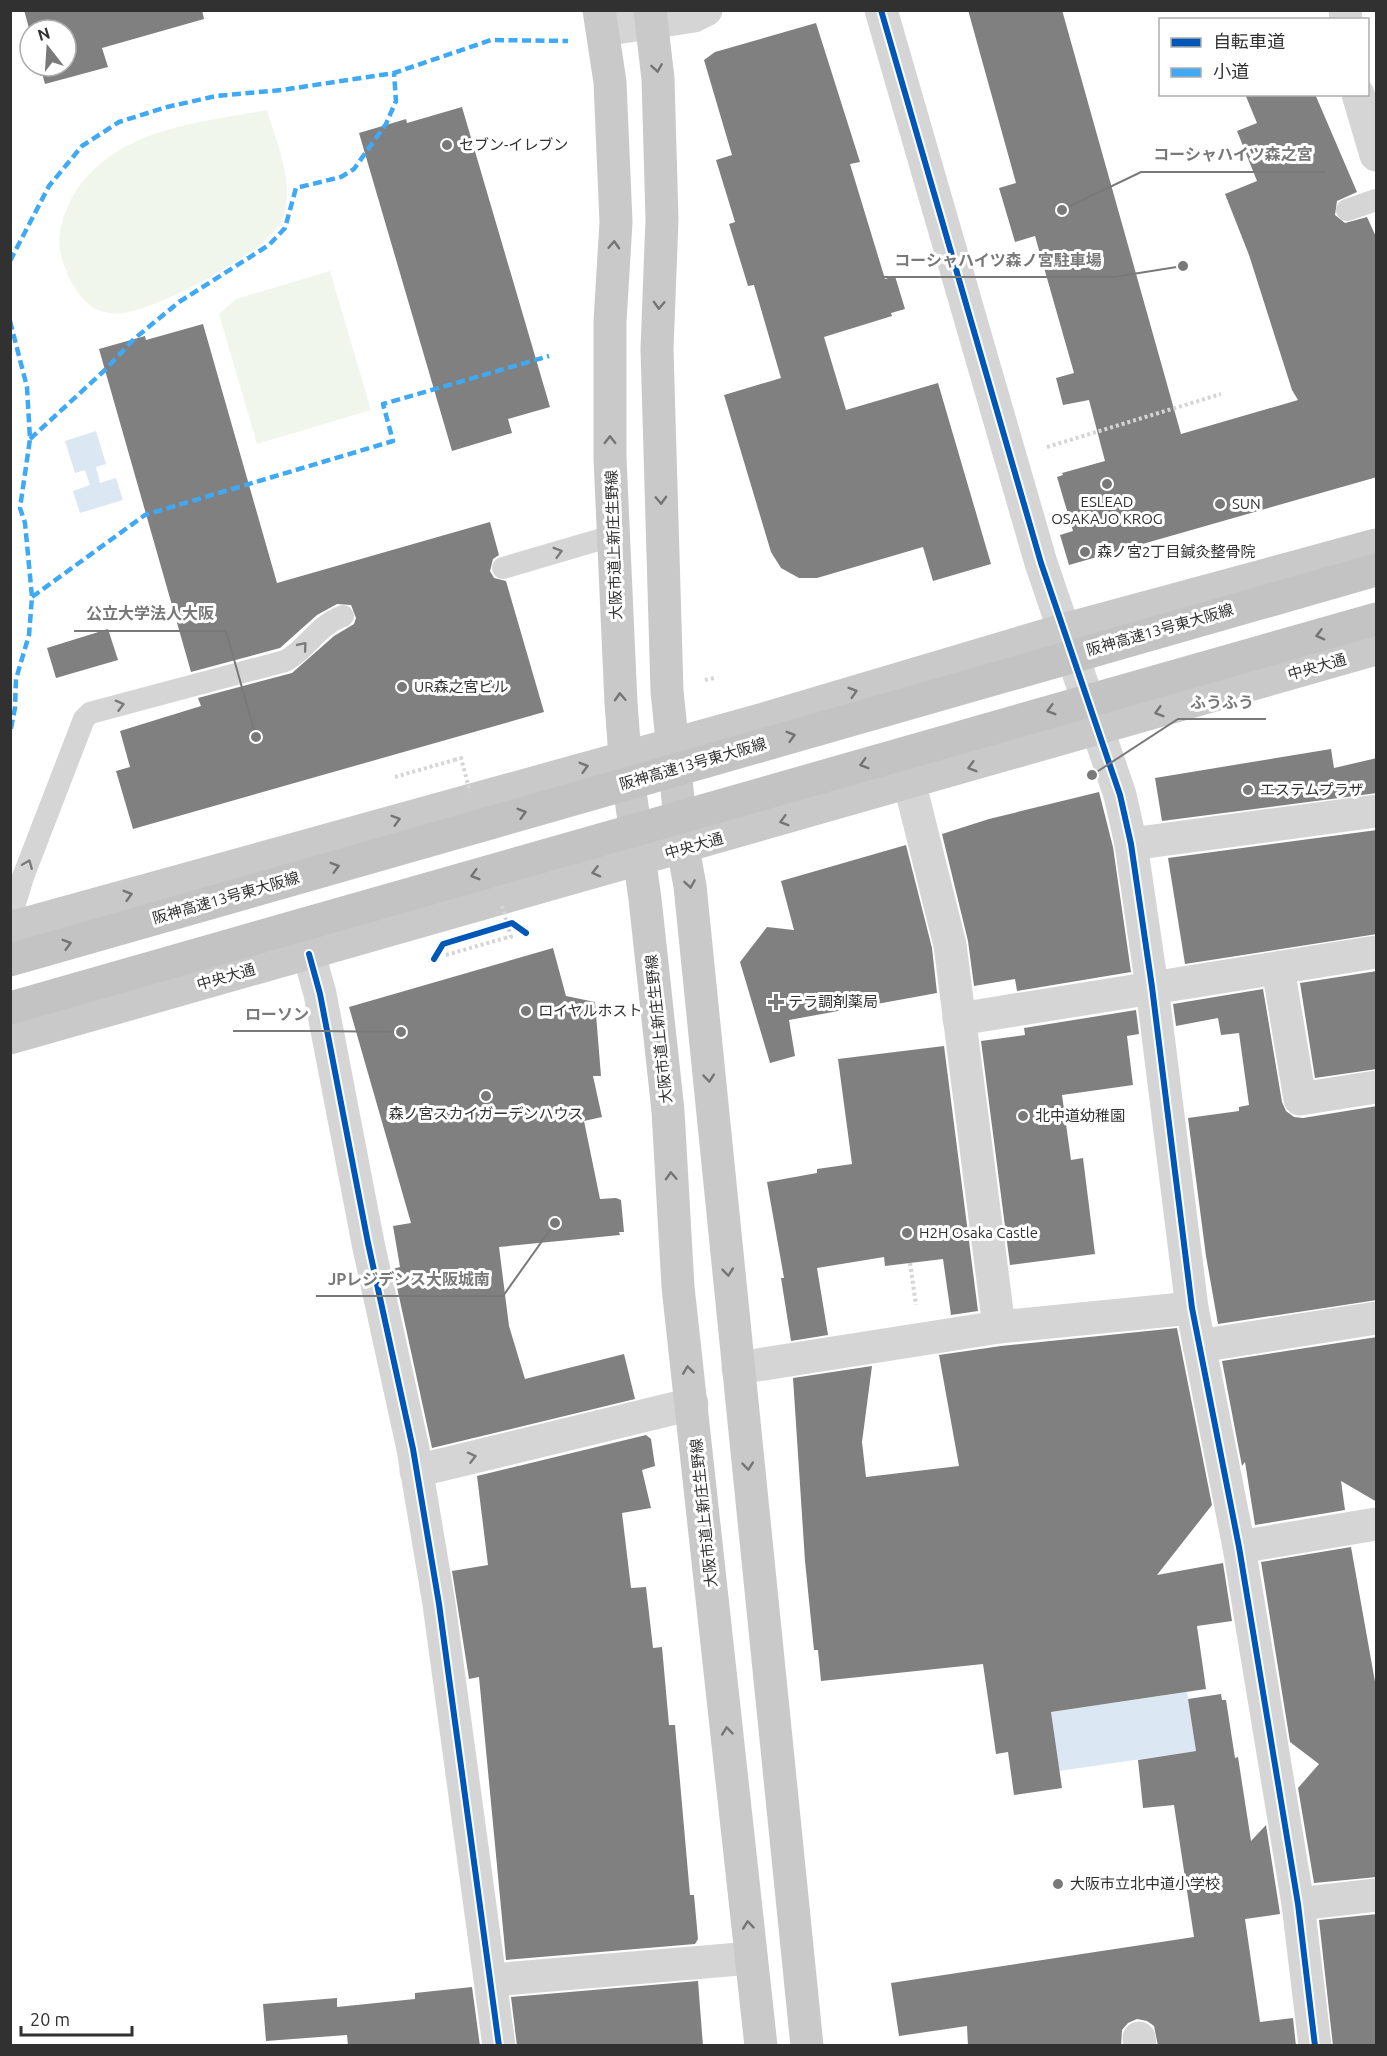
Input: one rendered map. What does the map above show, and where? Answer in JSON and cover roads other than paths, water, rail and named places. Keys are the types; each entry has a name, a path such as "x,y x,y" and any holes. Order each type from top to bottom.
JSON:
{"highway":[{"name":"阪神高速13号東大阪線","path":"10,960 1377,570"},
{"path":"10,1008 1377,619"}],"main road":[{"path":"650,17 658,79 662,219 657,349 670,743 682,849 690,886 807,2046"},
{"name":"大阪市道上新庄生野線","path":"601,20 610,82 616,222 610,322 612,536 625,756 640,862 668,1112 678,1287 761,2046"},
{"path":"10,928 670,743 757,721 1063,630 1377,545"},
{"name":"中央大通","path":"10,1038 542,886 640,862 1377,649"}],"street":[{"path":"601,20 694,16 706,10"},
{"path":"881,10 1041,563 1120,795 1131,844 1152,987 1192,1308 1239,1547 1298,1904 1315,2046"},
{"path":"1359,96 1377,156"},
{"path":"910,785 950,945 999,1327"},
{"path":"1131,844 1377,810"},
{"path":"959,1019 1377,952"},
{"path":"309,954 320,994 368,1243 413,1449 440,1604 499,2046"},
{"path":"1278,968 1300,1100 1377,1088"},
{"path":"738,1368 999,1327 1192,1308"},
{"path":"1199,1346 1377,1318"},
{"path":"416,1471 692,1404"},
{"path":"1239,1547 1377,1524"},
{"path":"1298,1904 1377,1895"},
{"path":"492,1980 751,1958"}],"lane":[{"path":"1347,210 1377,200"},
{"path":"503,568 612,536"},
{"path":"10,920 23,877 84,719 90,713 285,661 298,653 319,628 343,616"}],"place":[{"name":"セブン-イレブン","path":"447,145"},
{"name":"コーシャハイツ森之宮","path":"1062,210"},
{"name":"コーシャハイツ森ノ宮駐車場","path":"1183,266"},
{"name":"ESLEAD OSAKAJO KROG","path":"1107,484"},
{"name":"SUN","path":"1220,504"},
{"name":"森ノ宮2丁目鍼灸整骨院","path":"1085,552"},
{"name":"UR森之宮ビル","path":"402,687"},
{"name":"公立大学法人大阪","path":"256,737"},
{"name":"ふうふう","path":"1092,775"},
{"name":"エステムプラザ","path":"1248,790"},
{"name":"テラ調剤薬局","path":"776,1002"},
{"name":"ロイヤルホスト","path":"526,1011"},
{"name":"ローソン","path":"401,1032"},
{"name":"森ノ宮スカイガーデンハウス","path":"486,1096"},
{"name":"北中道幼稚園","path":"1023,1116"},
{"name":"JPレジデンス大阪城南","path":"555,1223"},
{"name":"H2H Osaka Castle","path":"907,1233"},
{"name":"大阪市立北中道小学校","path":"1058,1884"}]}
